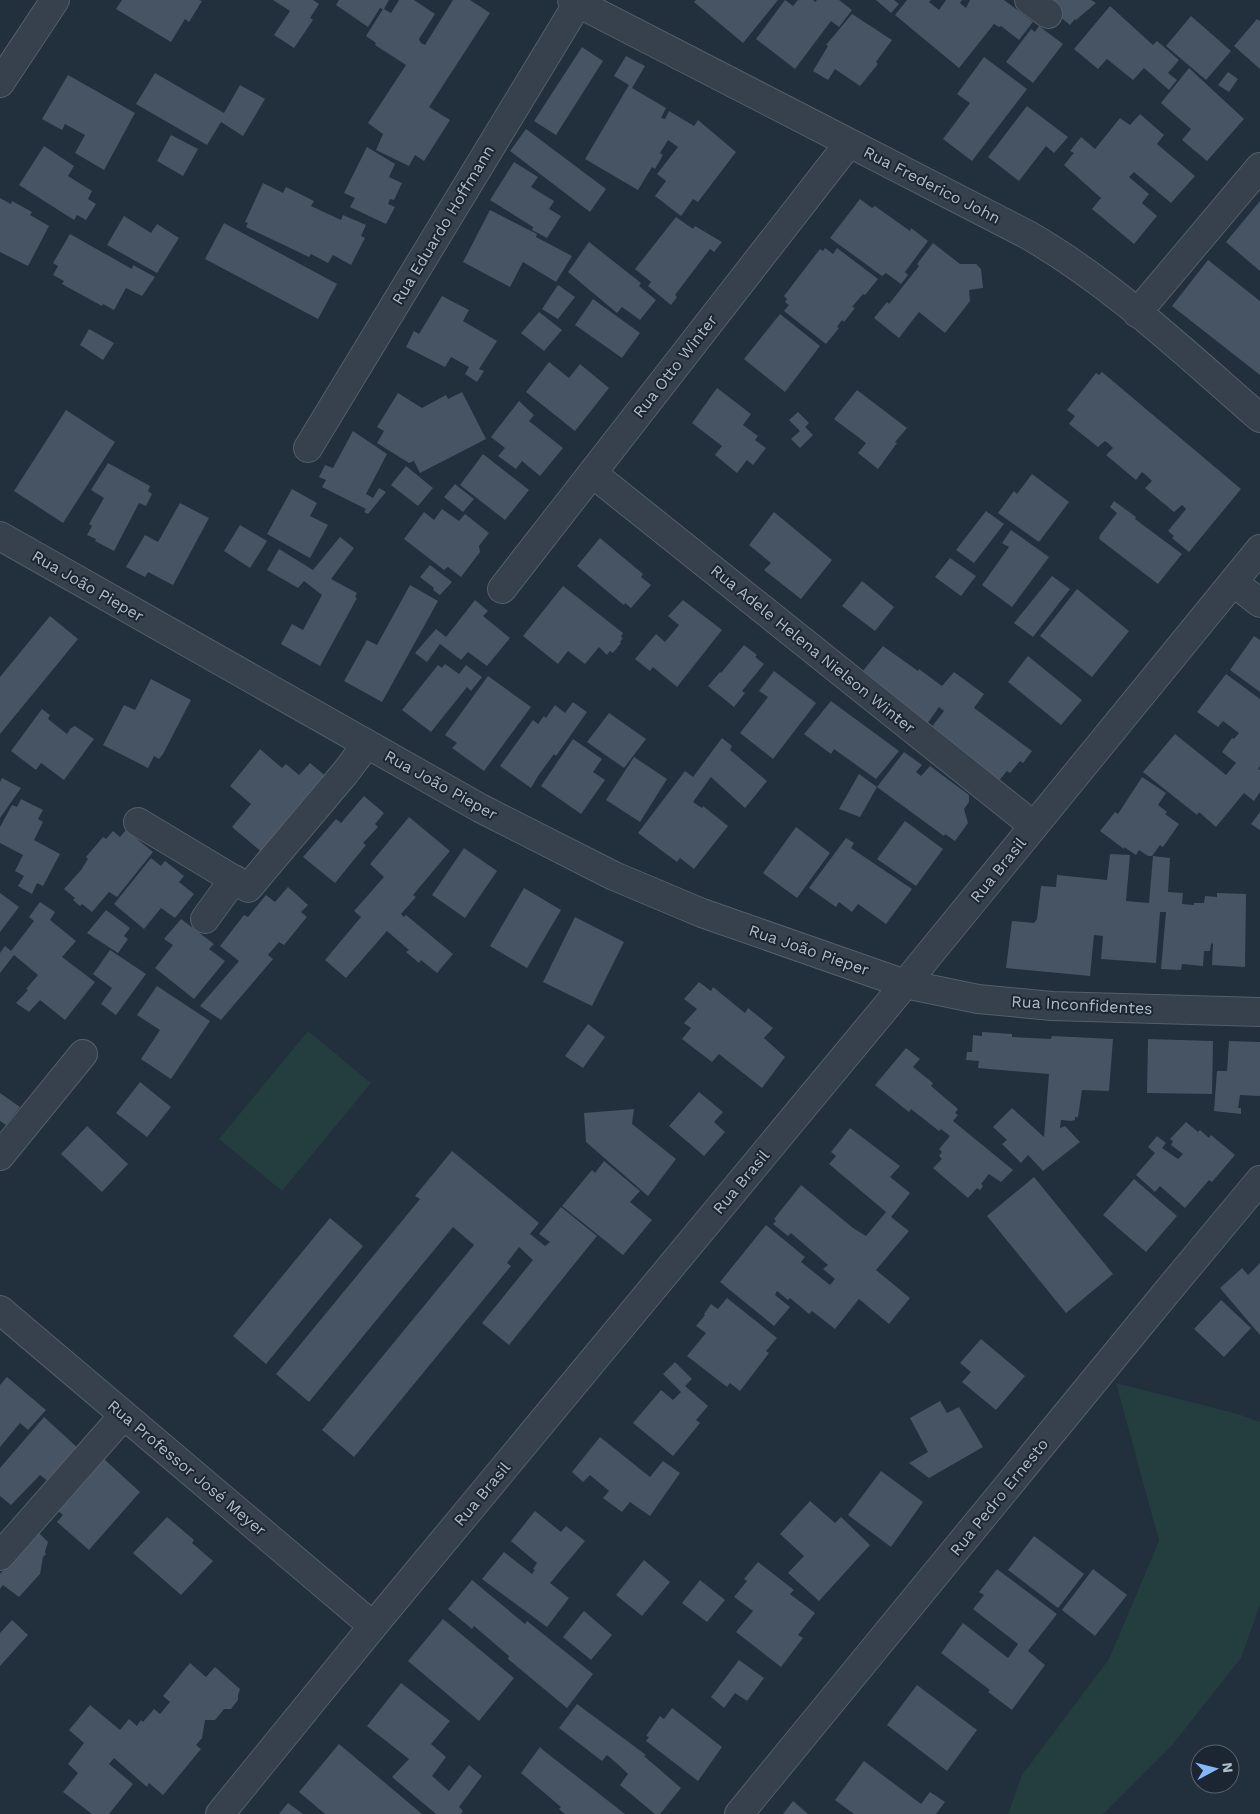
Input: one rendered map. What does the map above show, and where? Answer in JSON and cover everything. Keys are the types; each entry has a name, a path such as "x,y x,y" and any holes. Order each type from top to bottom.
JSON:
{"street":[{"path":"0,83 55,0"},
{"name":"Rua Frederico John","path":"575,2 1047,246 1137,313 1260,418"},
{"name":"Rua Eduardo Hoffmann","path":"308,448 575,2"},
{"name":"Rua Otto Winter","path":"502,590 849,143"},
{"path":"1137,313 1260,168"},
{"name":"Rua Adele Helena Nielson Winter","path":"592,473 1034,826"},
{"name":"Rua João Pieper","path":"0,536 480,808 614,876 702,913 905,984"},
{"name":"Rua Brasil","path":"220,1814 373,1626 905,984 1260,549"},
{"path":"1233,582 1260,602"},
{"path":"138,822 248,888 345,773 367,744"},
{"path":"205,919 234,879"},
{"name":"Rua Inconfidentes","path":"905,984 978,999 1043,1005 1260,1012"},
{"path":"0,1156 83,1054"},
{"name":"Rua Pedro Ernesto","path":"739,1814 1260,1180"},
{"name":"Rua Professor José Meyer","path":"0,1310 373,1626"},
{"path":"0,1556 124,1415"}],"green space":[{"path":"308,1031 371,1083 282,1191 219,1139"},
{"path":"1116,1383 1238,1414 1260,1422 1260,1605 1241,1658 1173,1744 1103,1814 1008,1814 1022,1775 1109,1659 1159,1541"}],"building":[{"path":"122,0 202,1 189,22 185,19 171,42 116,9"},
{"path":"273,0 313,0 319,4 310,18 313,20 294,48 274,35 290,11"},
{"path":"339,0 389,0 384,9 391,13 399,0 414,0 435,14 419,39 425,45 453,0 470,0 490,13 429,107 450,120 424,161 415,155 409,166 376,150 383,134 368,123 406,65 375,45 376,43 366,36 383,9 380,8 368,27 336,5"},
{"path":"696,0 778,0 743,43 694,2"},
{"path":"785,0 793,6 798,0 813,0 815,2 817,0 839,0 852,10 839,27 831,21 795,69 756,39"},
{"path":"876,0 894,0 899,4 891,13"},
{"path":"907,0 931,0 929,2 939,10 946,0 962,0 960,3 966,8 970,0 1004,0 1033,22 1019,40 1001,26 999,27 994,24 959,68 895,15"},
{"path":"1050,0 1091,0 1096,3 1070,25 1046,5"},
{"path":"1110,6 1153,45 1157,41 1179,60 1168,73 1177,80 1169,90 1144,68 1133,80 1107,59 1098,69 1074,49"},
{"path":"852,14 892,40 876,62 878,64 860,86 835,69 828,80 813,71 828,46 826,45"},
{"path":"1191,16 1231,51 1206,80 1166,46"},
{"path":"1257,19 1260,21 1260,69 1234,46"},
{"path":"1039,26 1063,44 1033,83 1006,62 1031,29 1035,32"},
{"path":"582,47 603,61 556,135 534,121"},
{"path":"626,56 645,66 632,88 666,108 661,118 665,119 669,111 694,126 698,120 736,152 698,202 693,199 681,216 655,196 666,181 657,174 678,147 668,140 660,153 663,155 655,169 652,167 638,190 585,159 629,85 614,76"},
{"path":"984,57 1027,89 972,161 943,139 970,103 957,94"},
{"path":"1189,68 1244,119 1207,161 1182,140 1191,129 1161,103"},
{"path":"1228,72 1238,79 1229,92 1218,85"},
{"path":"155,73 224,113 240,85 265,99 243,136 221,122 207,145 136,104"},
{"path":"68,75 135,113 104,170 75,153 85,135 65,124 62,130 42,119"},
{"path":"1027,106 1068,137 1054,153 1046,146 1019,181 988,157"},
{"path":"1140,114 1164,135 1157,144 1195,176 1171,203 1134,172 1129,177 1149,194 1142,203 1157,216 1134,244 1092,209 1101,198 1064,165 1074,153 1070,151 1081,137 1095,149 1120,118 1130,125"},
{"path":"526,129 606,189 590,212 510,151"},
{"path":"171,135 198,149 183,176 157,161"},
{"path":"44,146 74,166 68,176 92,191 88,199 96,204 86,220 77,215 74,220 19,185"},
{"path":"367,147 395,164 389,177 402,183 394,200 390,199 388,204 395,207 386,224 350,207 355,198 344,193"},
{"path":"514,162 538,177 531,187 554,201 549,209 561,216 547,238 532,230 533,227 490,200"},
{"path":"263,183 283,193 286,187 314,201 311,206 341,220 343,215 366,225 361,236 365,238 351,265 333,255 328,263 311,254 309,257 246,227 248,223 245,222"},
{"path":"0,198 11,204 12,201 32,212 30,215 49,226 28,266 0,252"},
{"path":"860,199 872,208 875,206 910,231 911,228 928,241 905,272 908,275 901,284 886,273 882,276 830,238"},
{"path":"1260,201 1260,271 1226,242"},
{"path":"490,210 537,234 536,237 572,256 556,282 523,262 510,287 463,262"},
{"path":"124,216 151,233 157,224 179,238 157,273 107,245"},
{"path":"676,217 693,229 695,226 722,242 714,252 710,249 675,295 677,297 671,305 648,286 651,282 635,269"},
{"path":"224,223 337,284 318,319 205,259"},
{"path":"70,234 132,269 133,265 155,277 142,296 126,288 114,310 103,304 102,306 62,284 64,281 53,275 58,266 53,263"},
{"path":"589,242 641,283 639,286 656,300 640,320 622,307 617,313 568,272"},
{"path":"933,243 960,264 976,264 981,269 983,288 969,290 970,301 945,333 919,312 899,338 874,318 887,302 889,304 919,266 917,264"},
{"path":"825,248 833,254 837,248 878,279 852,307 855,308 844,322 842,320 837,327 839,328 826,344 784,311 789,305 785,302 787,299 784,296 820,249 823,251"},
{"path":"1208,260 1260,301 1260,375 1172,306"},
{"path":"558,285 575,297 558,319 542,309"},
{"path":"442,296 469,310 463,321 497,341 479,369 484,371 477,382 465,374 469,367 451,357 445,367 406,347 414,331 419,334"},
{"path":"593,299 640,333 622,358 575,325"},
{"path":"539,312 562,330 544,351 521,333"},
{"path":"780,314 820,346 785,392 744,359"},
{"path":"89,329 114,343 103,360 80,345"},
{"path":"549,362 569,378 580,364 609,388 575,431 526,392"},
{"path":"1102,372 1241,489 1189,552 1172,538 1174,536 1168,531 1186,509 1182,505 1174,512 1145,488 1152,481 1147,476 1142,472 1136,480 1106,455 1113,448 1109,444 1105,441 1098,447 1069,424 1075,416 1067,410 1096,373 1099,375"},
{"path":"717,388 751,414 743,425 758,436 755,440 766,448 753,465 747,460 737,473 715,455 722,446 692,423"},
{"path":"857,390 907,428 895,442 897,443 878,469 858,453 866,443 834,419"},
{"path":"462,392 486,439 420,473 414,461 409,463 377,443 384,431 377,427 398,393 422,408 446,395 448,399"},
{"path":"519,401 534,415 529,421 563,448 540,476 522,461 516,469 498,456 505,448 491,437"},
{"path":"66,410 115,442 63,523 14,491"},
{"path":"798,412 809,423 805,427 813,435 800,448 791,439 800,431 789,420"},
{"path":"353,431 387,454 366,494 373,498 379,488 386,492 368,514 364,512 366,509 322,487 326,480 319,477 325,465 333,468"},
{"path":"483,454 529,490 505,520 460,485"},
{"path":"108,463 150,486 148,491 152,494 146,506 139,503 114,551 87,535 92,526 89,524 104,498 91,490"},
{"path":"406,466 433,488 418,506 391,485"},
{"path":"1032,474 1069,502 1039,542 998,513 1014,491 1017,494"},
{"path":"455,484 474,499 463,512 444,497"},
{"path":"292,489 317,503 310,516 328,525 310,558 267,534"},
{"path":"1114,501 1182,554 1158,584 1099,539 1117,513 1110,507"},
{"path":"180,503 209,518 173,585 148,572 145,577 126,567 145,535 158,542"},
{"path":"442,509 459,521 465,514 489,533 479,546 480,552 461,577 448,567 444,570 404,539 424,512 434,520"},
{"path":"986,511 1004,524 974,563 956,550"},
{"path":"774,512 832,560 801,599 764,570 771,563 749,545"},
{"path":"240,525 267,541 250,568 224,551"},
{"path":"1011,530 1049,557 1012,607 982,585 1009,547 1002,543"},
{"path":"340,537 354,548 331,579 357,593 355,597 357,598 320,666 281,644 292,624 303,630 322,595 304,581 298,588 267,570 279,549 313,570"},
{"path":"600,538 643,574 641,577 651,585 631,608 625,603 624,605 620,602 577,566"},
{"path":"950,558 976,576 961,596 935,577"},
{"path":"430,565 452,582 440,595 420,577"},
{"path":"1052,576 1070,589 1033,637 1014,623"},
{"path":"862,581 894,607 875,631 842,606"},
{"path":"410,585 438,601 382,702 344,681 367,640 377,645"},
{"path":"563,586 623,633 621,643 613,653 610,651 607,655 599,647 585,664 568,651 558,664 523,636"},
{"path":"1077,589 1129,631 1092,677 1040,636"},
{"path":"475,600 488,611 483,616 510,638 487,666 468,652 461,660 440,644 427,662 415,653 436,629 446,637"},
{"path":"683,600 722,630 677,687 653,667 650,671 635,659 656,634 665,642 679,625 668,616"},
{"path":"50,616 78,639 0,734 0,677"},
{"path":"1254,636 1260,640 1260,692 1230,670"},
{"path":"744,645 757,655 755,657 764,664 742,691 745,693 734,707 708,686"},
{"path":"883,646 942,686 954,672 984,694 974,708 1032,751 1023,763 1020,761 1010,773 1007,771 996,784 927,733 944,711 939,707 927,724 858,677"},
{"path":"1028,656 1082,700 1061,725 1008,682"},
{"path":"445,664 459,674 466,665 482,677 471,691 467,687 431,732 402,710 438,665 442,668"},
{"path":"774,671 816,703 773,759 740,733 768,697 759,691"},
{"path":"1226,674 1260,699 1260,766 1258,769 1260,770 1260,792 1254,801 1244,793 1216,827 1199,812 1197,815 1143,772 1175,734 1226,775 1236,763 1222,752 1232,738 1234,739 1239,733 1223,721 1218,727 1197,712"},
{"path":"488,676 531,707 484,771 452,748 457,743 445,735"},
{"path":"151,679 191,700 163,754 159,759 154,756 148,768 103,745 124,705 135,710"},
{"path":"831,701 899,751 876,779 834,749 831,754 804,734"},
{"path":"573,702 587,712 556,756 554,754 531,788 500,766 533,720 538,724 544,716 546,718 555,705 565,713"},
{"path":"42,709 50,715 48,719 67,734 75,726 94,739 64,780 41,763 36,770 11,751"},
{"path":"609,713 646,739 624,768 587,742"},
{"path":"722,738 732,746 730,750 767,781 745,808 711,777 693,802 702,808 703,806 728,826 694,869 680,858 677,862 638,833 685,771 693,777"},
{"path":"573,739 602,759 593,772 605,780 581,814 541,786"},
{"path":"260,749 282,768 286,764 299,775 310,763 328,778 264,854 232,827 251,804 230,786"},
{"path":"904,752 922,765 916,772 921,776 930,766 969,795 969,802 964,809 968,823 955,841 945,834 944,836 877,787"},
{"path":"634,757 667,779 640,822 606,800"},
{"path":"859,774 877,787 860,817 839,809"},
{"path":"1142,777 1166,793 1158,805 1167,812 1165,814 1179,824 1163,847 1160,845 1152,856 1148,856 1139,850 1136,855 1124,847 1124,849 1100,831 1115,812 1118,814"},
{"path":"2,778 21,788 0,818 0,782"},
{"path":"364,796 384,813 375,824 378,827 363,843 366,845 335,883 303,857 336,819 341,823"},
{"path":"21,799 43,810 38,819 43,822 34,840 60,854 43,886 37,883 32,894 18,886 24,876 15,871 23,855 0,843 0,827 12,805 17,807"},
{"path":"1260,812 1260,830 1251,824"},
{"path":"409,817 450,851 413,895 416,897 401,914 404,917 406,915 453,954 437,973 421,960 419,963 406,952 409,950 387,931 346,978 325,960 361,917 354,911 384,877 370,864"},
{"path":"905,821 943,849 916,886 877,859"},
{"path":"796,827 830,853 797,898 763,873"},
{"path":"126,830 153,852 117,897 109,892 92,912 82,904 80,906 73,900 75,898 64,889 81,870 88,859 86,857 103,837 106,839 113,831 120,837"},
{"path":"846,838 854,843 851,848 912,889 886,924 858,904 852,912 839,902 836,907 809,888"},
{"path":"464,848 497,871 465,918 432,895"},
{"path":"1110,854 1130,855 1126,901 1149,903 1153,856 1170,858 1168,892 1183,893 1182,904 1194,905 1194,903 1204,903 1205,896 1217,897 1217,893 1246,894 1245,967 1212,965 1213,943 1211,944 1210,951 1204,951 1203,966 1182,964 1181,970 1161,969 1166,912 1160,912 1156,963 1101,959 1103,936 1094,935 1090,976 1006,968 1012,921 1034,923 1037,919 1041,886 1056,887 1057,875 1107,880"},
{"path":"151,858 161,866 165,861 184,876 179,882 194,894 175,918 161,908 144,929 114,904"},
{"path":"288,887 308,905 301,912 307,917 284,945 279,942 268,955 273,959 221,1020 200,1006 239,961 220,946 244,915 248,917 266,895 275,902"},
{"path":"524,888 561,910 527,968 490,946"},
{"path":"0,893 19,907 0,932"},
{"path":"40,902 55,912 50,920 76,941 62,957 95,982 65,1020 40,1000 29,1012 16,1003 38,975 14,955 0,973 0,953 5,946 11,951 34,921 29,917"},
{"path":"106,910 130,928 124,936 128,939 118,953 87,933"},
{"path":"575,917 624,942 592,1006 543,982"},
{"path":"181,919 214,944 209,949 225,961 194,999 155,968 173,945 164,939"},
{"path":"110,950 146,974 116,1015 101,1004 112,988 93,974"},
{"path":"699,982 711,991 713,987 745,1013 748,1008 773,1028 764,1038 785,1057 762,1088 719,1054 712,1062 682,1039 691,1028 684,1023 697,1009 684,999"},
{"path":"157,986 210,1021 171,1079 141,1059 160,1030 137,1015"},
{"path":"588,1024 605,1037 583,1068 565,1056"},
{"path":"982,1032 1012,1034 1012,1037 1051,1039 1052,1036 1113,1039 1109,1091 1082,1090 1078,1117 1071,1121 1061,1120 1060,1128 1065,1126 1080,1142 1043,1171 1028,1155 1021,1163 1002,1144 1007,1140 993,1127 1012,1108 1044,1137 1049,1074 978,1068 979,1061 966,1060 967,1052 972,1052 973,1035 982,1036"},
{"path":"1148,1039 1213,1041 1212,1094 1147,1093"},
{"path":"1229,1041 1260,1042 1260,1096 1240,1095 1238,1108 1241,1108 1241,1114 1214,1111 1217,1071 1227,1071"},
{"path":"906,1048 920,1059 913,1067 933,1083 931,1086 958,1109 955,1113 958,1115 953,1121 1013,1170 1001,1182 989,1174 981,1184 983,1186 980,1190 977,1188 968,1198 933,1168 942,1159 939,1156 942,1152 939,1149 950,1136 941,1129 939,1131 911,1109 909,1112 875,1085"},
{"path":"140,1082 171,1107 147,1137 116,1113"},
{"path":"699,1092 723,1112 714,1122 725,1132 704,1156 669,1126"},
{"path":"0,1093 20,1107 6,1125 0,1121"},
{"path":"634,1109 632,1124 676,1159 648,1196 586,1142 584,1113"},
{"path":"1186,1122 1209,1138 1211,1135 1235,1155 1212,1182 1209,1180 1185,1208 1160,1186 1155,1192 1136,1175 1155,1153 1148,1147 1157,1136 1166,1143 1162,1148 1178,1159 1183,1154 1171,1145 1173,1141 1170,1139"},
{"path":"87,1126 128,1164 102,1192 61,1154"},
{"path":"850,1128 900,1166 890,1177 910,1193 891,1217 909,1231 876,1270 910,1298 889,1324 859,1299 835,1329 812,1311 809,1314 790,1298 788,1300 777,1291 775,1295 790,1307 774,1326 720,1282 766,1225 805,1257 801,1262 830,1285 835,1279 823,1269 828,1265 791,1233 788,1236 773,1224 776,1221 774,1219 801,1185 853,1228 866,1236 886,1212 829,1164 836,1156 831,1152"},
{"path":"452,1151 539,1223 530,1234 545,1246 550,1242 539,1234 561,1207 597,1236 509,1345 482,1323 533,1260 519,1247 507,1263 511,1266 354,1457 322,1430 474,1245 453,1227 309,1402 276,1374 420,1199 415,1196"},
{"path":"604,1161 640,1191 630,1202 652,1220 623,1255 562,1206 592,1170 595,1173"},
{"path":"1034,1177 1113,1274 1066,1313 987,1216"},
{"path":"1134,1179 1177,1216 1146,1252 1103,1215"},
{"path":"330,1218 363,1246 266,1364 233,1336"},
{"path":"1260,1263 1260,1335 1220,1288 1242,1268 1248,1275"},
{"path":"727,1298 777,1338 766,1351 769,1353 740,1391 730,1383 727,1387 687,1356 706,1333 696,1326 704,1314 711,1304 718,1309"},
{"path":"1221,1300 1251,1328 1224,1357 1194,1329"},
{"path":"981,1339 1025,1376 996,1410 962,1382 971,1372 960,1363"},
{"path":"675,1362 692,1379 685,1386 708,1406 696,1420 700,1423 673,1456 633,1423 661,1390 673,1400 681,1392 663,1374"},
{"path":"7,1377 46,1410 28,1430 20,1423 0,1447 0,1385"},
{"path":"940,1401 947,1413 959,1407 983,1447 929,1478 909,1463 928,1452 910,1418"},
{"path":"44,1417 79,1449 49,1482 40,1475 11,1505 0,1496 0,1468"},
{"path":"600,1437 650,1477 663,1461 680,1473 650,1516 630,1502 622,1512 603,1498 609,1491 590,1475 583,1482 572,1472"},
{"path":"104,1459 140,1492 89,1550 57,1522 63,1515 58,1511"},
{"path":"881,1471 923,1502 891,1547 848,1515"},
{"path":"810,1501 835,1523 841,1517 870,1545 819,1601 788,1573 804,1556 780,1534"},
{"path":"535,1511 561,1532 566,1526 585,1541 550,1583 569,1598 547,1627 482,1579 504,1552 532,1574 537,1563 511,1541"},
{"path":"167,1517 194,1540 192,1543 213,1561 181,1595 133,1553"},
{"path":"37,1531 48,1542 40,1574 19,1597 3,1585 0,1589 0,1574"},
{"path":"1034,1536 1084,1574 1058,1608 1008,1570"},
{"path":"644,1560 670,1582 642,1616 616,1595"},
{"path":"758,1562 794,1590 790,1594 815,1613 798,1635 803,1638 781,1667 736,1632 753,1611 734,1597 747,1581 744,1579"},
{"path":"997,1569 1057,1614 1028,1651 1045,1665 1012,1710 988,1692 990,1690 941,1653 963,1623 1008,1658 1018,1644 973,1609 984,1595 979,1592"},
{"path":"1093,1569 1127,1595 1095,1636 1062,1610"},
{"path":"472,1580 525,1624 527,1621 593,1674 567,1708 508,1659 509,1656 474,1626 472,1629 448,1609"},
{"path":"700,1580 725,1600 707,1622 682,1603"},
{"path":"584,1611 612,1635 591,1660 563,1637"},
{"path":"443,1619 514,1678 479,1721 408,1661"},
{"path":"12,1620 28,1635 0,1666 0,1633"},
{"path":"739,1660 764,1678 747,1701 735,1693 724,1708 711,1697"},
{"path":"190,1663 206,1677 215,1667 240,1689 238,1700 231,1709 224,1709 215,1720 205,1720 202,1738 196,1745 201,1749 163,1795 149,1783 147,1787 114,1758 109,1764 133,1784 109,1814 92,1814 63,1792 78,1773 68,1764 84,1743 69,1730 90,1705 120,1730 129,1719 137,1726 154,1709 160,1714 170,1702 163,1696"},
{"path":"401,1683 450,1721 431,1744 446,1757 432,1776 449,1791 469,1765 482,1776 459,1807 463,1811 461,1814 436,1814 392,1777 409,1759 367,1726"},
{"path":"917,1685 977,1730 947,1771 887,1725"},
{"path":"577,1704 646,1755 644,1756 681,1788 660,1814 655,1814 620,1785 628,1774 607,1755 602,1761 559,1728"},
{"path":"672,1708 722,1747 698,1781 646,1741 649,1737 646,1736 660,1716 664,1719"},
{"path":"339,1744 422,1814 325,1814 299,1792"},
{"path":"540,1747 625,1814 565,1814 559,1809 561,1807 521,1773"},
{"path":"864,1761 921,1804 930,1792 945,1802 936,1814 854,1814 835,1800"},
{"path":"793,1801 808,1814 783,1814"},
{"path":"288,1803 303,1814 279,1814"}]}
